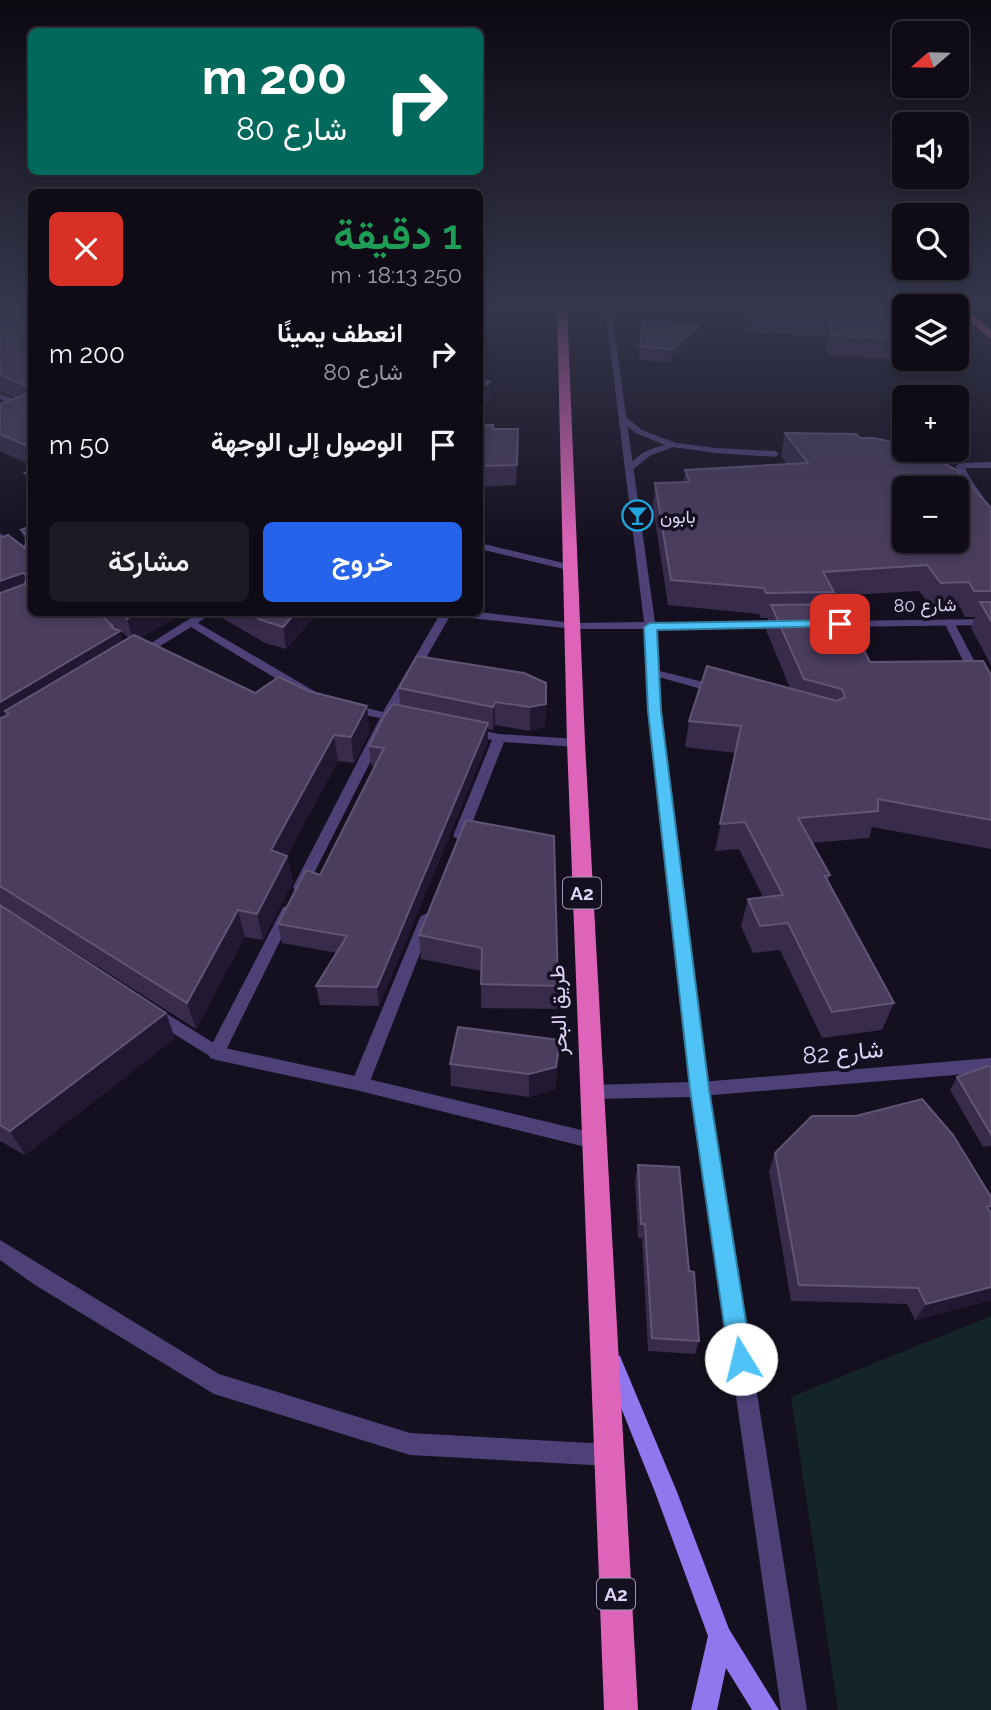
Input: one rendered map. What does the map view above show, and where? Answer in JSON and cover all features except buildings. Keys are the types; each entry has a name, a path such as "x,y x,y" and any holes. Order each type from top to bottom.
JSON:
{"highway":[{"name":"طريق البحر","path":"565,388 576,743 621,1710"}],"main road":[{"path":"602,1337 666,1492 720,1636 766,1710"},
{"path":"704,1710 720,1636"}],"street":[{"path":"619,388 650,627 654,711 699,1089 794,1710"},
{"path":"0,396 28,407"},
{"path":"624,420 636,432 675,445 775,454"},
{"path":"631,468 638,458 653,450 675,445"},
{"path":"991,465 960,466 964,477 991,516"},
{"path":"0,536 28,560"},
{"path":"483,547 572,568"},
{"path":"127,662 134,651 202,616"},
{"path":"216,1053 387,716 442,616"},
{"path":"474,616 574,626 800,624"},
{"path":"949,622 991,705"},
{"name":"شارع 80","path":"813,624 991,622"},
{"path":"191,623 334,705 412,721"},
{"path":"652,672 728,693"},
{"path":"462,730 499,738 576,743"},
{"path":"453,853 499,738"},
{"path":"360,1084 432,904"},
{"path":"136,1001 216,1053 360,1084 594,1141"},
{"name":"شارع 82","path":"591,1092 699,1089 991,1065"},
{"path":"0,1249 42,1278 214,1383 410,1444 610,1466"}],"shaded area":[{"path":"991,1316 991,1710 838,1710 791,1397"}],"place":[{"name":"بابون","path":"637,516"}],"route":[{"path":"741,1359 699,1089 654,711 650,627 840,624"}]}
